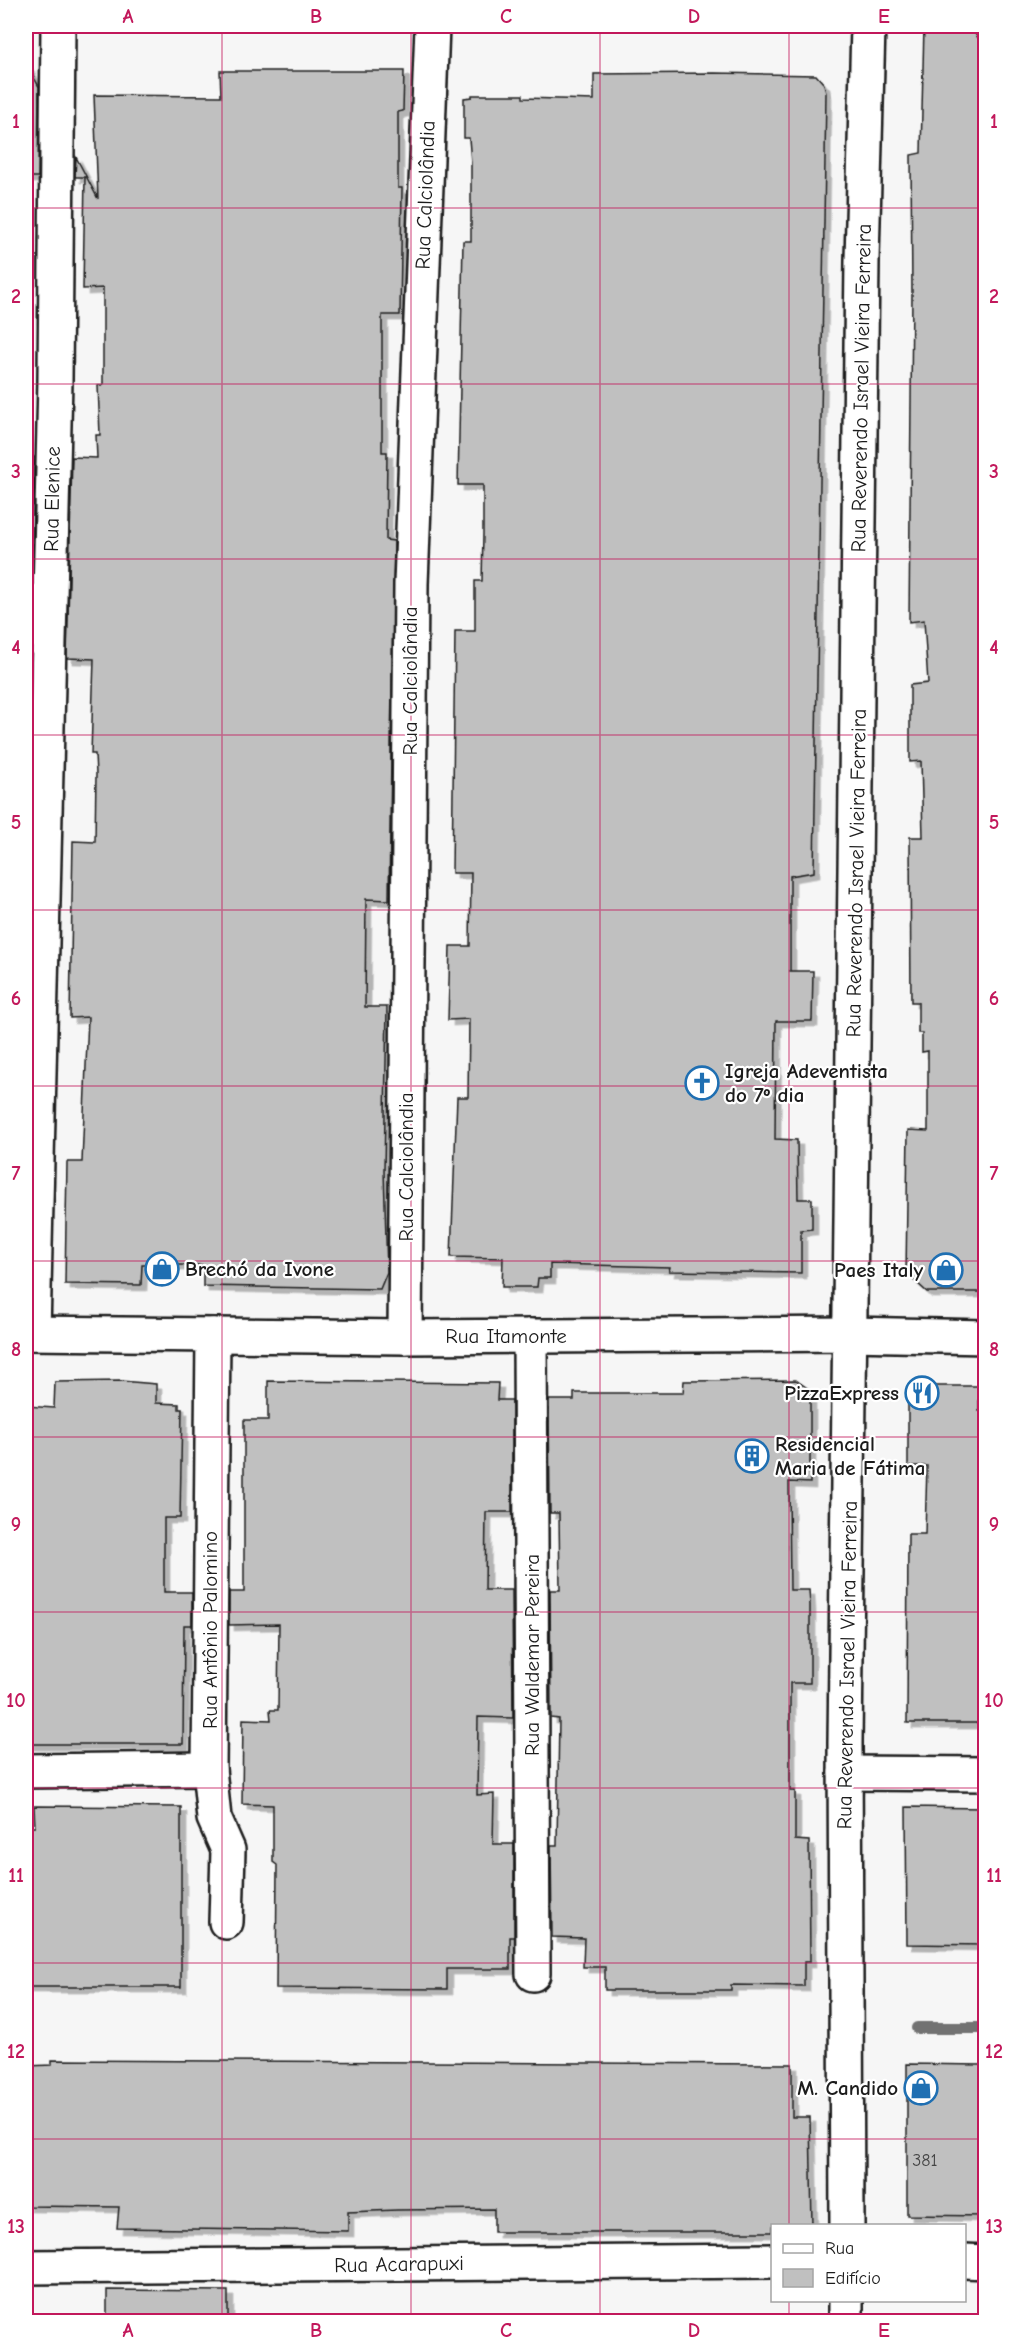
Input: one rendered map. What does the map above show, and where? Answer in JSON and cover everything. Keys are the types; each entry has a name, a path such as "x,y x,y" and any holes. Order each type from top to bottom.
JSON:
{"street":[{"name":"Rua Elenice","path":"29,1333 55,381 58,26"},
{"name":"Rua Calciolândia","path":"405,1337 411,584 432,26"},
{"name":"Rua Reverendo Israel Vieira Ferreira","path":"847,2224 846,1773 862,260 868,26"},
{"name":"Rua Itamonte","path":"29,1333 405,1337 851,1334 986,1337"},
{"name":"Rua Antônio Palomino","path":"213,1335 209,1769 214,1818 228,1850 226,1922"},
{"name":"Rua Waldemar Pereira","path":"530,1336 533,1974"},
{"path":"26,1771 209,1769"},
{"path":"846,1773 986,1774"},
{"name":"Rua Acarapuxi","path":"26,2267 771,2261"},
{"path":"966,2262 986,2262"},
{"path":"846,2302 846,2322"}],"building":[{"path":"924,26 969,26 986,48 986,1292 927,1292 906,1273 908,1130 928,1131 928,1051 922,1052 922,1033 918,1033 918,1002 911,1002 910,837 923,837 921,761 910,762 910,685 928,683 924,620 909,622 911,155 921,153"},
{"path":"26,62 39,87 38,177 26,177"},
{"path":"220,71 404,71 403,111 398,112 398,188 402,188 400,315 382,315 382,452 387,452 386,540 394,541 389,900 366,899 365,1007 387,1007 384,1170 387,1272 380,1289 203,1286 203,1265 142,1265 141,1285 65,1284 67,1162 82,1162 88,1017 70,1018 73,841 95,842 96,774 95,754 91,754 94,659 67,658 72,457 97,458 96,435 100,435 98,385 103,385 103,288 83,289 85,177 75,177 76,157 98,199 94,95 221,96"},
{"path":"594,74 816,75 824,84 826,93 814,872 790,876 790,971 813,971 812,1021 776,1021 775,1139 797,1140 798,1199 812,1199 812,1229 801,1230 801,1273 669,1271 670,1267 550,1264 550,1278 538,1278 537,1287 502,1287 503,1258 451,1257 457,1097 468,1097 469,1019 448,1020 450,946 470,946 471,873 452,873 455,631 475,631 475,581 482,581 483,534 483,485 458,485 463,241 471,241 471,163 469,138 464,138 464,98 472,97 472,95 523,95 523,98 594,100"},
{"path":"26,457 34,457 30,657 26,657"},
{"path":"796,1380 810,1390 810,1483 789,1482 790,1590 809,1590 810,1605 810,1683 790,1683 790,1791 795,1791 795,1840 809,1841 810,1962 804,1962 804,1986 731,1985 731,1990 605,1990 605,1967 583,1967 584,1938 552,1937 551,1845 557,1845 559,1719 551,1718 550,1590 560,1590 559,1513 550,1513 549,1400 574,1400 574,1393 683,1393 684,1381"},
{"path":"121,1381 156,1384 156,1403 179,1404 179,1409 182,1409 180,1518 164,1518 164,1592 192,1592 192,1625 184,1625 183,1744 26,1744 26,1406 54,1408 55,1382"},
{"path":"268,1381 498,1383 497,1400 512,1400 512,1512 486,1512 485,1590 512,1590 513,1718 478,1717 477,1795 494,1794 493,1844 514,1844 514,1937 510,1937 510,1969 447,1969 447,1989 276,1988 277,1865 273,1862 273,1805 242,1804 243,1719 271,1720 270,1710 278,1710 279,1624 229,1625 229,1592 244,1592 244,1420 268,1420"},
{"path":"925,1386 979,1386 979,1411 986,1411 986,1723 907,1723 908,1534 925,1534 927,1466 908,1466 908,1394"},
{"path":"34,1806 181,1807 181,1987 26,1987 26,1827 35,1827"},
{"path":"906,1807 986,1808 986,1945 907,1944"},
{"path":"52,2060 792,2064 792,2117 810,2117 812,2224 771,2224 771,2232 494,2232 494,2209 348,2212 348,2231 117,2228 119,2207 26,2206 26,2066 52,2065"},
{"path":"907,2064 982,2065 981,2090 986,2090 986,2216 907,2215"},
{"path":"107,2290 228,2291 228,2322 107,2322"}],"waterway":[{"path":"917,2028 986,2028"}],"place":[{"name":"Igreja Adeventista do 7º dia","path":"702,1083"},
{"name":"Brechó da Ivone","path":"162,1269"},
{"name":"Paes Italy","path":"946,1270"},
{"name":"PizzaExpress","path":"922,1393"},
{"name":"Residencial Maria de Fátima","path":"752,1456"},
{"name":"M. Candido","path":"921,2088"}]}
